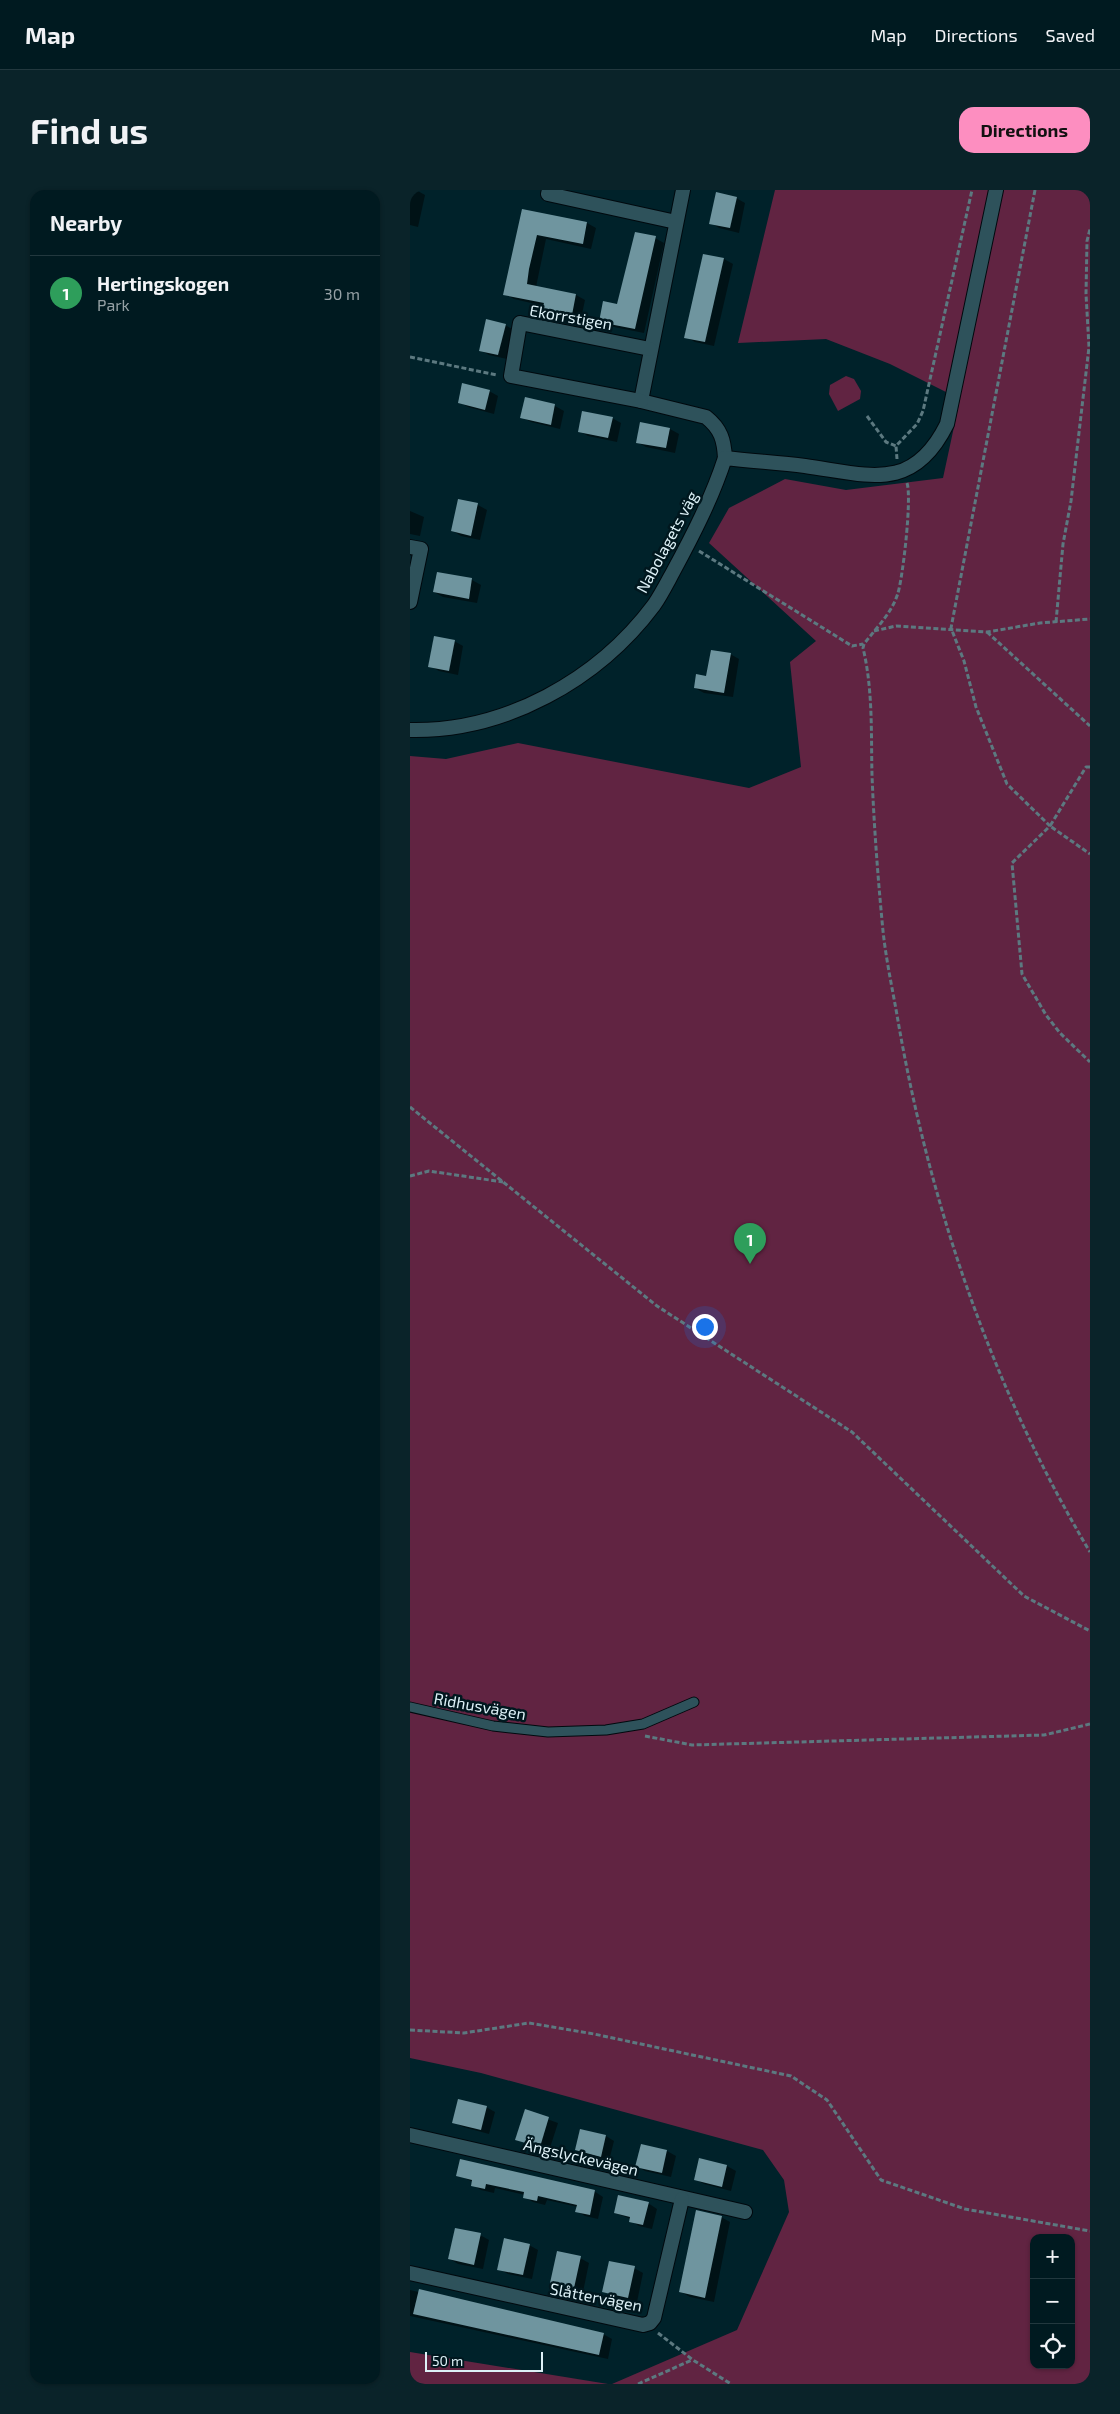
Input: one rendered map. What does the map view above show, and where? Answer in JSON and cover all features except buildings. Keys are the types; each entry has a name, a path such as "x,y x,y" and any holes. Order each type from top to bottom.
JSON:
{"street":[{"path":"549,190 548,194 676,222"},
{"path":"641,401 683,190"},
{"path":"511,376 641,401 706,417 715,424 724,439 725,458 876,477 902,471 920,461 932,450 947,424 996,190"},
{"name":"Ekorrstigen","path":"511,376 520,323 650,349"},
{"name":"Nabolagets väg","path":"410,730 429,730 469,725 534,703 565,687 614,650 654,604 688,544 714,490 725,458"},
{"path":"410,547 421,549 410,602"},
{"name":"Ängslyckevägen","path":"410,2135 745,2212"},
{"name":"Slåttervägen","path":"410,2274 636,2325 650,2323 654,2318 659,2302 682,2199"}],"lane":[{"name":"Ridhusvägen","path":"410,1707 493,1726 548,1732 606,1730 643,1724 694,1702"}],"path":[{"path":"688,544 852,646 864,644 888,614 898,593 910,491 896,454 896,446 917,424 923,411 972,190"},
{"path":"1035,190 951,628 964,661 976,707 1007,784 1050,826 1090,854"},
{"path":"1056,622 1063,544 1071,501 1089,347 1086,294 1087,241 1090,229"},
{"path":"410,357 496,376 511,376"},
{"path":"867,416 886,442 896,446"},
{"path":"874,631 896,626 951,628 987,632 1090,619"},
{"path":"987,632 1090,726"},
{"path":"864,644 870,704 874,825 883,934 903,1052 924,1148 962,1273 984,1334 1032,1445 1090,1552"},
{"path":"1090,767 1086,767 1050,826 1012,863 1022,974 1046,1016 1060,1033 1090,1062"},
{"path":"410,1107 657,1306 852,1432 1024,1596 1090,1631"},
{"path":"410,1176 429,1171 505,1182"},
{"path":"644,1736 692,1745 1044,1735 1090,1724"},
{"path":"410,2030 464,2033 529,2023 594,2034 791,2076 827,2100 881,2180 965,2209 1090,2231"},
{"path":"650,2323 666,2340 693,2360 732,2384"},
{"path":"638,2384 693,2360"}],"shaded area":[{"path":"775,190 1090,190 1090,2384 612,2384 737,2330 789,2212 784,2180 763,2150 481,2073 410,2058 410,756 446,759 518,743 749,788 801,767 790,662 816,641 709,543 729,508 785,479 846,490 943,478 960,399 890,364 826,339 738,343"},
{"path":"846,376 854,379 861,391 860,399 838,411 829,394 830,385"},
{"path":"410,2352 608,2384 410,2384"}],"place":[{"name":"Hertingskogen","path":"750,1264"}]}
